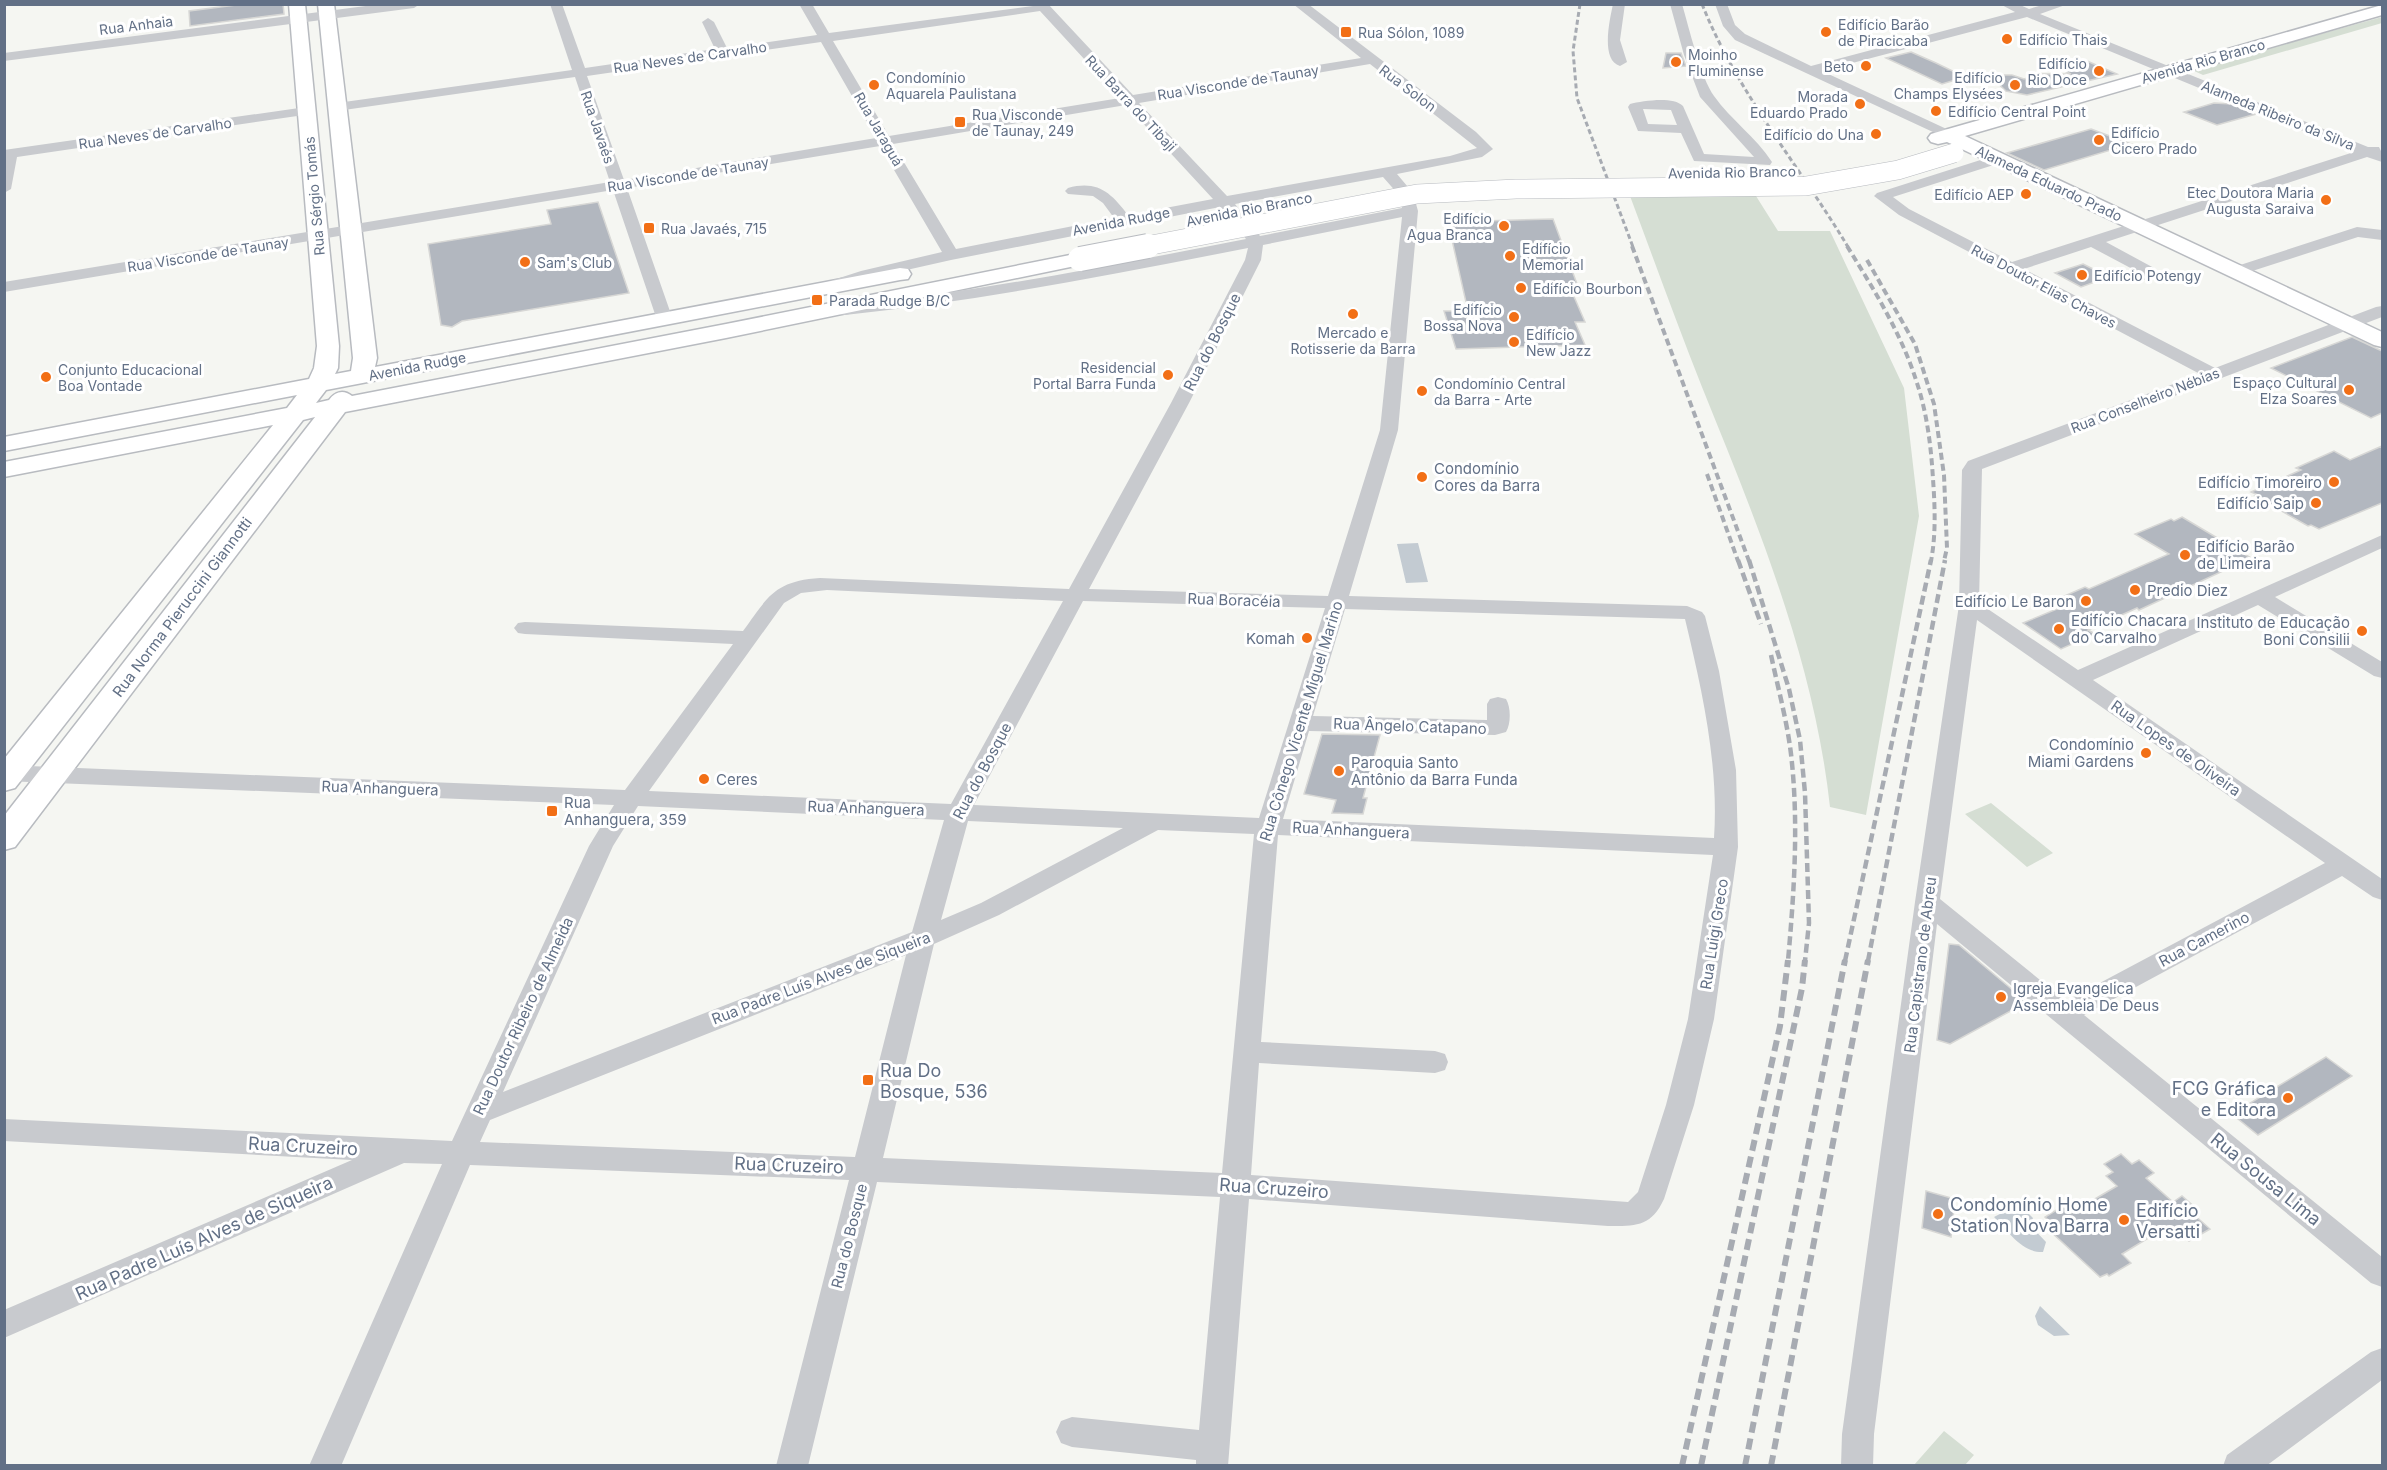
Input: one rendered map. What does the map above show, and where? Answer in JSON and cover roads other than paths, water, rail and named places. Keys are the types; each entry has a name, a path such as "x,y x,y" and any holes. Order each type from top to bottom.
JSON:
{"main road":[{"path":"326,10 365,358 362,377"},
{"name":"Avenida Rio Branco","path":"1080,259 1344,207 1417,195 1516,189 1806,186 1898,170 1945,143 2169,70 2382,10"},
{"name":"Rua Sérgio Tomás","path":"297,12 328,346 326,368 318,385"},
{"name":"Avenida Rio Branco","path":"1945,143 2014,135 2382,27"},
{"name":"Alameda Eduardo Prado","path":"1945,143 1998,159 2382,340"},
{"name":"Avenida Rio Branco","path":"1066,243 1388,183 1433,177 1462,174 1794,171 1825,167 1867,156"},
{"name":"Avenida Rudge","path":"4,444 362,377 664,317 1066,243"},
{"name":"Avenida Rudge","path":"4,470 1080,259"},
{"name":"Rua Norma Pieruccini Giannotti","path":"4,839 337,405 362,377"},
{"name":"Rua Norma Pieruccini Giannotti","path":"6,776 318,385"}],"street":[{"name":"Rua Anhaia","path":"4,57 297,12 414,4"},
{"name":"Rua Javaés","path":"556,4 664,317"},
{"name":"Rua Jaraguá","path":"805,4 951,255"},
{"name":"Rua Solon","path":"1299,4 1471,135 1486,149 1471,156 1450,160"},
{"path":"1619,4 1612,38 1620,62"},
{"path":"1676,4 1691,55 1707,97 1756,148 1765,162 1699,158 1686,129"},
{"name":"Alameda Ribeiro da Silva","path":"2007,4 2195,81 2378,152"},
{"path":"1810,70 2062,4"},
{"name":"Rua Neves de Carvalho","path":"337,107 1042,6"},
{"name":"Rua Barra do Tibaji","path":"1042,6 1222,201"},
{"name":"Alameda Eduardo Prado","path":"1723,10 1729,26 1740,37 1810,70 1945,143"},
{"path":"708,22 723,52"},
{"name":"Rua Visconde de Taunay","path":"4,287 1371,60"},
{"name":"Rua Neves de Carvalho","path":"8,154 306,111"},
{"path":"2010,268 2378,152"},
{"path":"4,189 8,154"},
{"name":"Rua Doutor Elias Chaves","path":"1998,159 1882,196 1890,204 2213,374"},
{"name":"Avenida Rudge","path":"829,287 875,272 951,255 1222,201 1450,160"},
{"name":"Rua Cônego Vicente Miguel Marino","path":"1213,1456 1263,851 1268,826 1392,419 1410,211 1405,193 1386,171"},
{"path":"1073,191 1100,192 1124,220"},
{"path":"1222,201 1242,221 1256,241"},
{"name":"Avenida Rudge","path":"812,313 916,302 1146,263 1410,211"},
{"path":"2237,271 2357,232 2368,231 2382,235"},
{"name":"Rua do Bosque","path":"792,1466 922,938 958,813 1175,414 1256,254 1256,241"},
{"path":"2092,241 2148,271 2150,273 2145,277"},
{"name":"Rua Conselheiro Nébias","path":"1975,465 2382,311"},
{"name":"Rua Capistrano de Abreu","path":"1857,1466 1858,1434 1922,959 1927,902 1970,605 1971,470 1975,465"},
{"path":"2077,679 2382,541"},
{"name":"Rua Boracéia","path":"777,599 796,587 827,584 1076,595 1687,612 1695,616"},
{"path":"2260,597 2382,670"},
{"name":"Rua Doutor Ribeiro de Almeida","path":"325,1466 460,1153 601,846 612,825 777,599"},
{"name":"Rua Lopes de Oliveira","path":"1970,605 2382,891"},
{"name":"Rua Luigi Greco","path":"1608,1214 1635,1214 1650,1199 1654,1188 1680,1105 1696,1038 1726,847 1725,770 1708,671 1695,616"},
{"path":"525,628 750,638"},
{"name":"Rua Ângelo Catapano","path":"1299,723 1496,728 1498,727 1498,705"},
{"name":"Rua Anhanguera","path":"6,776 632,798 1726,847"},
{"name":"Rua Padre Luís Alves de Siqueira","path":"478,1113 990,909 1154,822"},
{"name":"Rua Camerino","path":"2063,1014 2344,864"},
{"path":"937,882 941,896 950,907 969,910 990,909"},
{"name":"Rua Sousa Lima","path":"1927,902 2382,1274"},
{"path":"1246,1052 1435,1062"},
{"name":"Rua Cruzeiro","path":"4,1130 403,1151 866,1168 1235,1186 1608,1214"},
{"name":"Rua Padre Luís Alves de Siqueira","path":"4,1325 403,1151"},
{"path":"2239,1466 2382,1362"},
{"path":"1072,1432 1213,1456"}],"railway":[{"path":"1580,4 1573,51 1577,98 1633,247"},
{"path":"1702,4 1716,36 1751,98 1848,247"},
{"path":"1632,246 1749,561"},
{"path":"1847,246 1894,328 1910,362 1920,392 1928,429 1933,479 1935,521 1931,561"},
{"path":"1867,260 1915,344 1934,404 1944,475 1947,548 1944,561"},
{"path":"1707,474 1738,561"},
{"path":"1738,560 1761,624"},
{"path":"1749,560 1789,689 1800,740 1805,793 1809,923 1805,961"},
{"path":"1845,961 1931,560"},
{"path":"1868,961 1945,560"},
{"path":"1771,655 1791,754 1795,806 1795,858 1788,961"},
{"path":"1682,1466 1780,1026 1788,960"},
{"path":"1701,1466 1802,988 1805,960"},
{"path":"1745,1466 1845,960"},
{"path":"1771,1466 1868,960"}],"place":[{"name":"Rua Sólon, 1089","path":"1346,32"},
{"name":"Edifício Barão de Piracicaba","path":"1826,32"},
{"name":"Edifício Thais","path":"2007,39"},
{"name":"Moinho Fluminense","path":"1676,62"},
{"name":"Beto","path":"1866,66"},
{"name":"Edifício Rio Doce","path":"2099,71"},
{"name":"Condomínio Aquarela Paulistana","path":"874,85"},
{"name":"Edifício Champs Elysées","path":"2015,85"},
{"name":"Morada Eduardo Prado","path":"1860,104"},
{"name":"Edifício Central Point","path":"1936,111"},
{"name":"Rua Visconde de Taunay, 249","path":"960,122"},
{"name":"Edifício do Una","path":"1876,134"},
{"name":"Edifício Cicero Prado","path":"2099,140"},
{"name":"Edifício AEP","path":"2026,194"},
{"name":"Etec Doutora Maria Augusta Saraiva","path":"2326,200"},
{"name":"Edifício Agua Branca","path":"1504,226"},
{"name":"Rua Javaés, 715","path":"649,228"},
{"name":"Edifício Memorial","path":"1510,256"},
{"name":"Sam's Club","path":"525,262"},
{"name":"Edifício Potengy","path":"2082,275"},
{"name":"Edifício Bourbon","path":"1521,288"},
{"name":"Parada Rudge B/C","path":"817,300"},
{"name":"Mercado e Rotisserie da Barra","path":"1353,314"},
{"name":"Edifício Bossa Nova","path":"1514,317"},
{"name":"Edifício New Jazz","path":"1514,342"},
{"name":"Residencial Portal Barra Funda","path":"1168,375"},
{"name":"Conjunto Educacional Boa Vontade","path":"46,377"},
{"name":"Espaço Cultural Elza Soares","path":"2349,390"},
{"name":"Condomínio Central da Barra - Arte","path":"1422,391"},
{"name":"Condomínio Cores da Barra","path":"1422,477"},
{"name":"Edifício Timoreiro","path":"2334,482"},
{"name":"Edifício Saip","path":"2316,503"},
{"name":"Edifício Barão de Limeira","path":"2185,555"},
{"name":"Predio Diez","path":"2135,590"},
{"name":"Edifício Le Baron","path":"2086,601"},
{"name":"Edifício Chacara do Carvalho","path":"2059,629"},
{"name":"Instituto de Educação Boni Consilii","path":"2362,631"},
{"name":"Komah","path":"1307,638"},
{"name":"Condomínio Miami Gardens","path":"2146,753"},
{"name":"Paroquia Santo Antônio da Barra Funda","path":"1339,771"},
{"name":"Ceres","path":"704,779"},
{"name":"Rua Anhanguera, 359","path":"552,811"},
{"name":"Igreja Evangelica Assembleia De Deus","path":"2001,997"},
{"name":"Rua Do Bosque, 536","path":"868,1080"},
{"name":"FCG Gráfica e Editora","path":"2288,1098"},
{"name":"Condomínio Home Station Nova Barra","path":"1938,1214"},
{"name":"Edifício Versatti","path":"2124,1220"}]}
